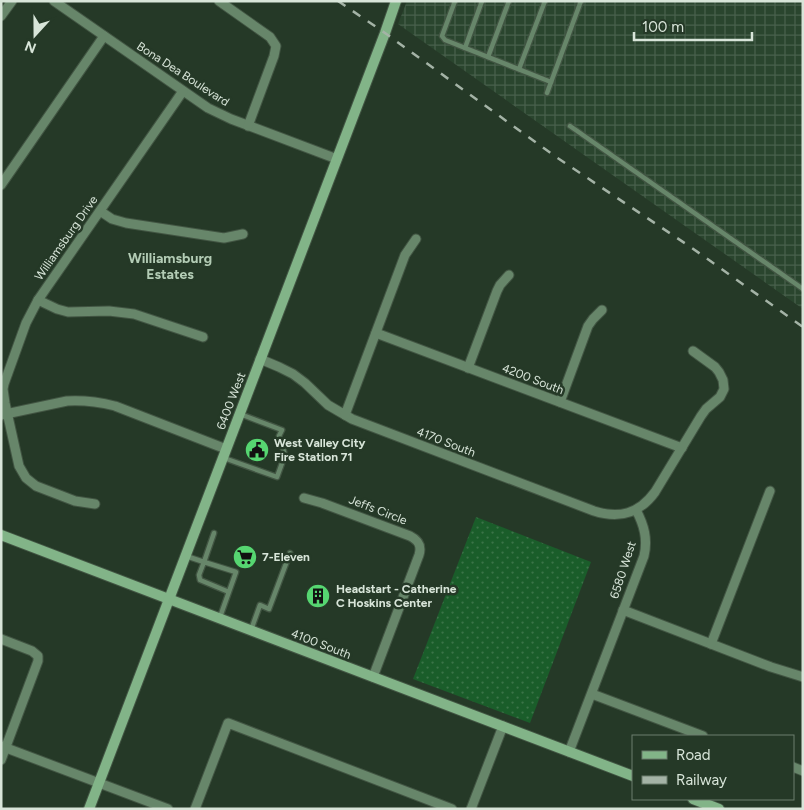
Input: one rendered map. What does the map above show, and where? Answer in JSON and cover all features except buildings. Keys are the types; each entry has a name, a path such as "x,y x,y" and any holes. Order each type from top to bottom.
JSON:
{"street":[{"path":"1,16 12,1"},
{"name":"Bona Dea Boulevard","path":"54,1 208,108 248,126 337,159"},
{"path":"219,1 270,37 276,46 248,126"},
{"name":"6400 West","path":"89,809 396,1"},
{"path":"1,184 104,36"},
{"name":"Williamsburg Drive","path":"94,504 76,501 36,486 26,478 19,466 4,414 4,384 26,323 38,300 184,91"},
{"path":"100,211 126,223 224,238 243,234"},
{"path":"345,415 406,255 416,239"},
{"path":"468,368 498,288 509,275"},
{"path":"38,300 68,312 109,311 134,314 203,337"},
{"path":"560,402 588,326 602,310"},
{"name":"4200 South","path":"376,333 682,448"},
{"path":"636,510 652,497 703,412 720,397 724,389 723,380 715,367 693,351"},
{"name":"4170 South","path":"260,359 293,374 328,405 360,422 594,511 613,515 636,510"},
{"path":"4,414 67,401 98,402 115,406 225,453"},
{"path":"712,644 770,492"},
{"name":"Jeffs Circle","path":"304,498 410,536 420,544 419,554 373,677"},
{"name":"6580 West","path":"570,752 642,562 646,538 644,526 636,510"},
{"name":"4100 South","path":"1,535 632,776"},
{"path":"623,610 771,667 801,673"},
{"path":"1,639 32,650 38,656 37,666 4,746 1,760"},
{"path":"592,694 700,735"},
{"path":"195,809 228,723 452,809"},
{"path":"471,809 503,726"},
{"path":"4,746 168,809"},
{"path":"696,800 719,809"}],"lane":[{"path":"455,1 442,36 445,40 551,82"},
{"path":"465,48 482,1"},
{"path":"488,57 509,1"},
{"path":"519,69 545,1"},
{"path":"547,93 581,1"},
{"path":"570,126 803,289"},
{"path":"225,453 277,478 285,455 279,436 282,430 240,414"},
{"path":"214,533 199,575 200,580 229,592"},
{"path":"251,631 260,605 270,609 290,553"},
{"path":"186,556 236,572 219,618"}],"shaded area":[{"path":"407,1 803,1 803,309 398,24"}],"green space":[{"path":"476,517 591,562 530,723 413,679"}],"railway":[{"path":"338,1 556,157 692,248 803,327"}],"place":[{"name":"West Valley City Fire Station 71","path":"257,450"},
{"name":"7-Eleven","path":"245,557"},
{"name":"Headstart - Catherine C Hoskins Center","path":"318,596"}],"district":[{"name":"Williamsburg Estates","path":"170,266"}]}
